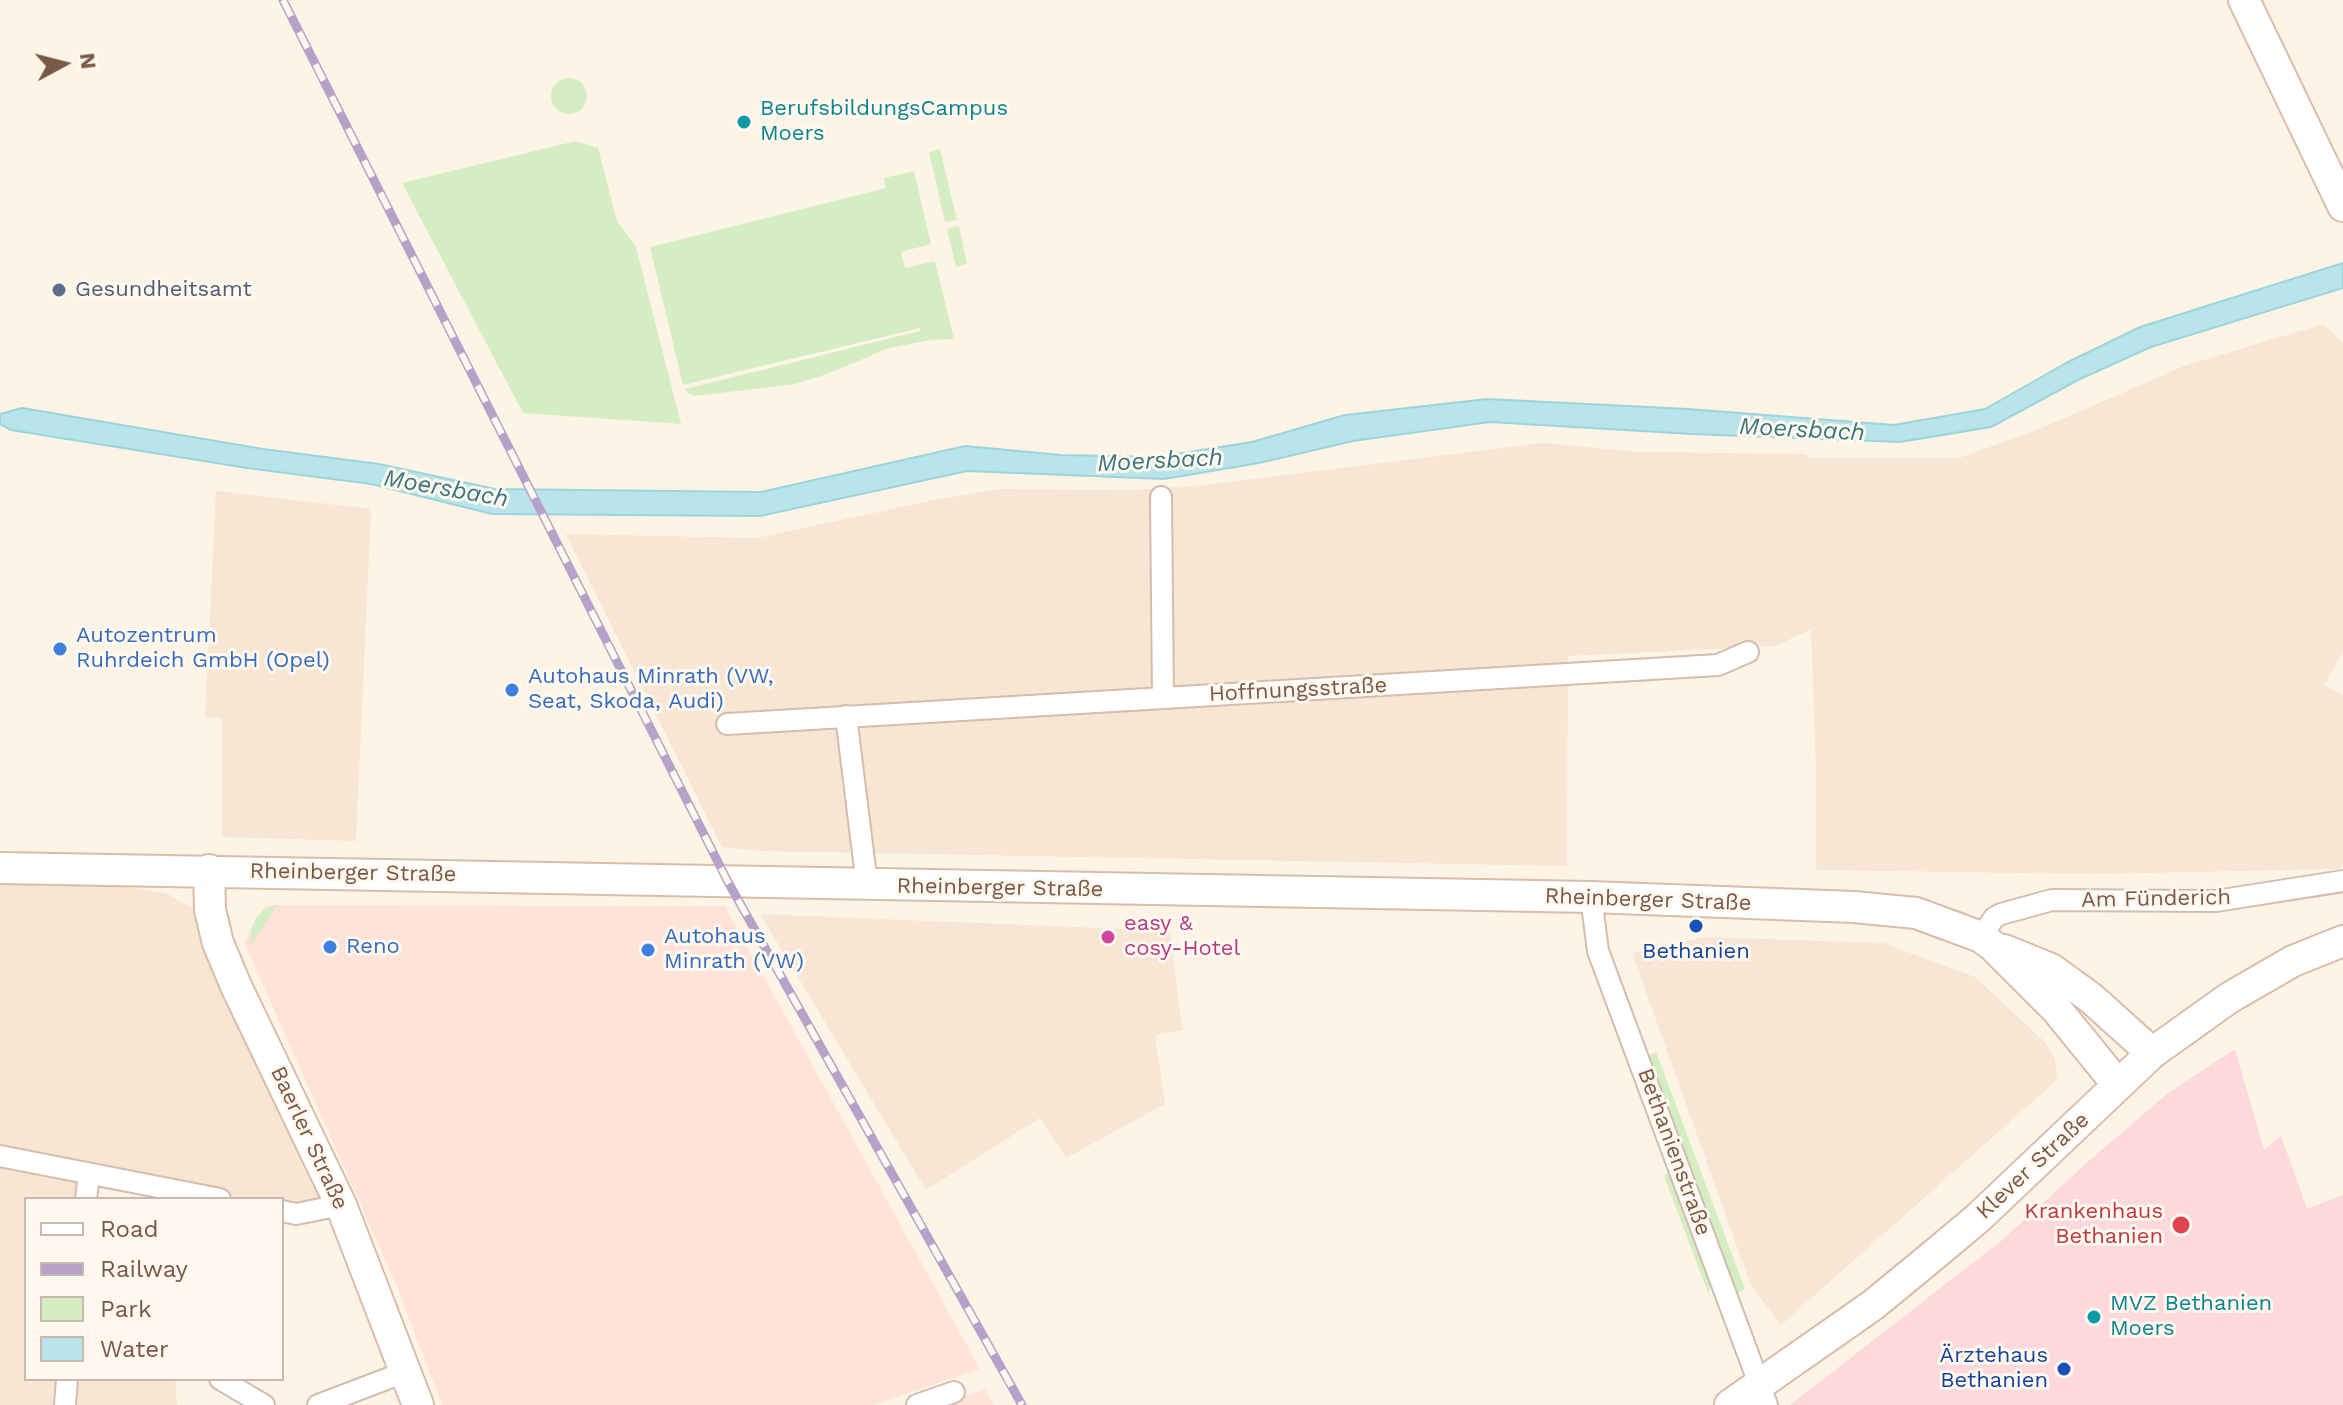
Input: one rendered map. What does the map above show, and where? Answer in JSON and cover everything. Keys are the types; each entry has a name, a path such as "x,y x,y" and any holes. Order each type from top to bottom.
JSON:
{"main road":[{"path":"2244,0 2343,206"},
{"name":"Rheinberger Straße","path":"0,868 1591,897 1901,911 1916,913 2051,969 2091,998 2152,1053"},
{"name":"Baerler Straße","path":"209,870 210,910 218,943 341,1205 418,1405"},
{"path":"1987,941 2057,1010 2118,1085"},
{"name":"Klever Straße","path":"1730,1405 1764,1395 1958,1235 2152,1053 2229,998 2293,961 2343,941"}],"street":[{"path":"1161,497 1163,698"},
{"name":"Hoffnungsstraße","path":"727,724 1718,665 1748,652"},
{"path":"846,716 867,885"},
{"name":"Am Fünderich","path":"1987,941 1994,918 2052,900 2216,901 2343,881"},
{"name":"Bethanienstraße","path":"1591,897 1598,951 1764,1395"},
{"path":"0,1156 210,1197"},
{"path":"86,1197 89,1174"},
{"path":"284,1211 296,1214 341,1205"},
{"path":"318,1405 405,1372"},
{"path":"65,1405 67,1381"},
{"path":"223,1381 264,1405"},
{"path":"917,1405 954,1392"}],"shaded area":[{"path":"2323,324 2343,343 2343,652 2324,685 2343,695 2343,863 2340,869 2094,874 1816,870 1811,629 1776,646 1568,656 1567,866 759,851 722,847 566,534 757,538 1000,489 1133,490 1206,485 1543,443 1640,452 1806,454 1807,458 1959,458 2037,430 2184,366"},
{"path":"216,491 371,509 356,841 222,837 222,718 205,717"},
{"path":"0,867 165,893 222,924 353,1203 284,1219 284,1197 152,1197 79,1185 77,1197 24,1197 24,1381 175,1381 177,1405 0,1405"},
{"path":"266,905 725,906 980,1369 873,1405 442,1405 397,1287 244,942"},
{"path":"760,914 1170,931 1182,1030 1155,1035 1165,1104 1066,1158 1040,1118 926,1190"},
{"path":"1704,937 1883,943 1975,977 2045,1042 2055,1059 2057,1080 1781,1325 1750,1283 1632,953"},
{"name":"Krankenhaus Bethanien","path":"2235,1049 2264,1150 2281,1136 2307,1209 2343,1195 2343,1405 1790,1405 2001,1241 2167,1094"},
{"path":"985,1389 994,1405 938,1405"}],"green space":[{"path":"569,78 582,83 587,96 582,109 569,114 556,109 551,96 556,83"},
{"path":"576,141 598,148 617,221 636,247 681,424 523,413 402,183"},
{"path":"940,149 957,220 945,222 929,152"},
{"path":"914,171 931,244 901,252 905,268 935,261 954,339 889,348 795,384 695,396 688,393 685,389 920,331 920,328 683,385 650,247 886,188 884,178"},
{"path":"959,226 967,264 956,267 947,229"},
{"path":"278,904 251,944 251,930 256,918 265,909"},
{"path":"1656,1052 1745,1289 1736,1294 1649,1055"},
{"path":"1671,1171 1713,1286 1708,1293 1664,1176"}],"water":[{"name":"Moersbach","path":"2343,263 2343,288 2151,347 2078,380 1991,427 1900,442 1490,422 1353,441 1259,463 1164,479 967,471 760,516 492,514 371,484 247,468 11,430 0,424 0,414 22,408 263,449 379,464 495,489 761,492 965,446 1061,455 1157,457 1252,442 1345,415 1487,399 1688,409 1894,425 1985,409 2066,363 2140,327"}],"railway":[{"path":"283,0 728,882 1022,1405"}],"place":[{"name":"BerufsbildungsCampus Moers","path":"744,122"},
{"name":"Gesundheitsamt","path":"59,290"},
{"name":"Autozentrum Ruhrdeich GmbH (Opel)","path":"60,649"},
{"name":"Autohaus Minrath (VW, Seat, Skoda, Audi)","path":"512,690"},
{"name":"Bethanien","path":"1696,926"},
{"name":"easy & cosy-Hotel","path":"1108,937"},
{"name":"Reno","path":"330,947"},
{"name":"Autohaus Minrath (VW)","path":"648,950"},
{"name":"Krankenhaus Bethanien","path":"2181,1225"},
{"name":"MVZ Bethanien Moers","path":"2094,1317"},
{"name":"Ärztehaus Bethanien","path":"2064,1369"}]}
